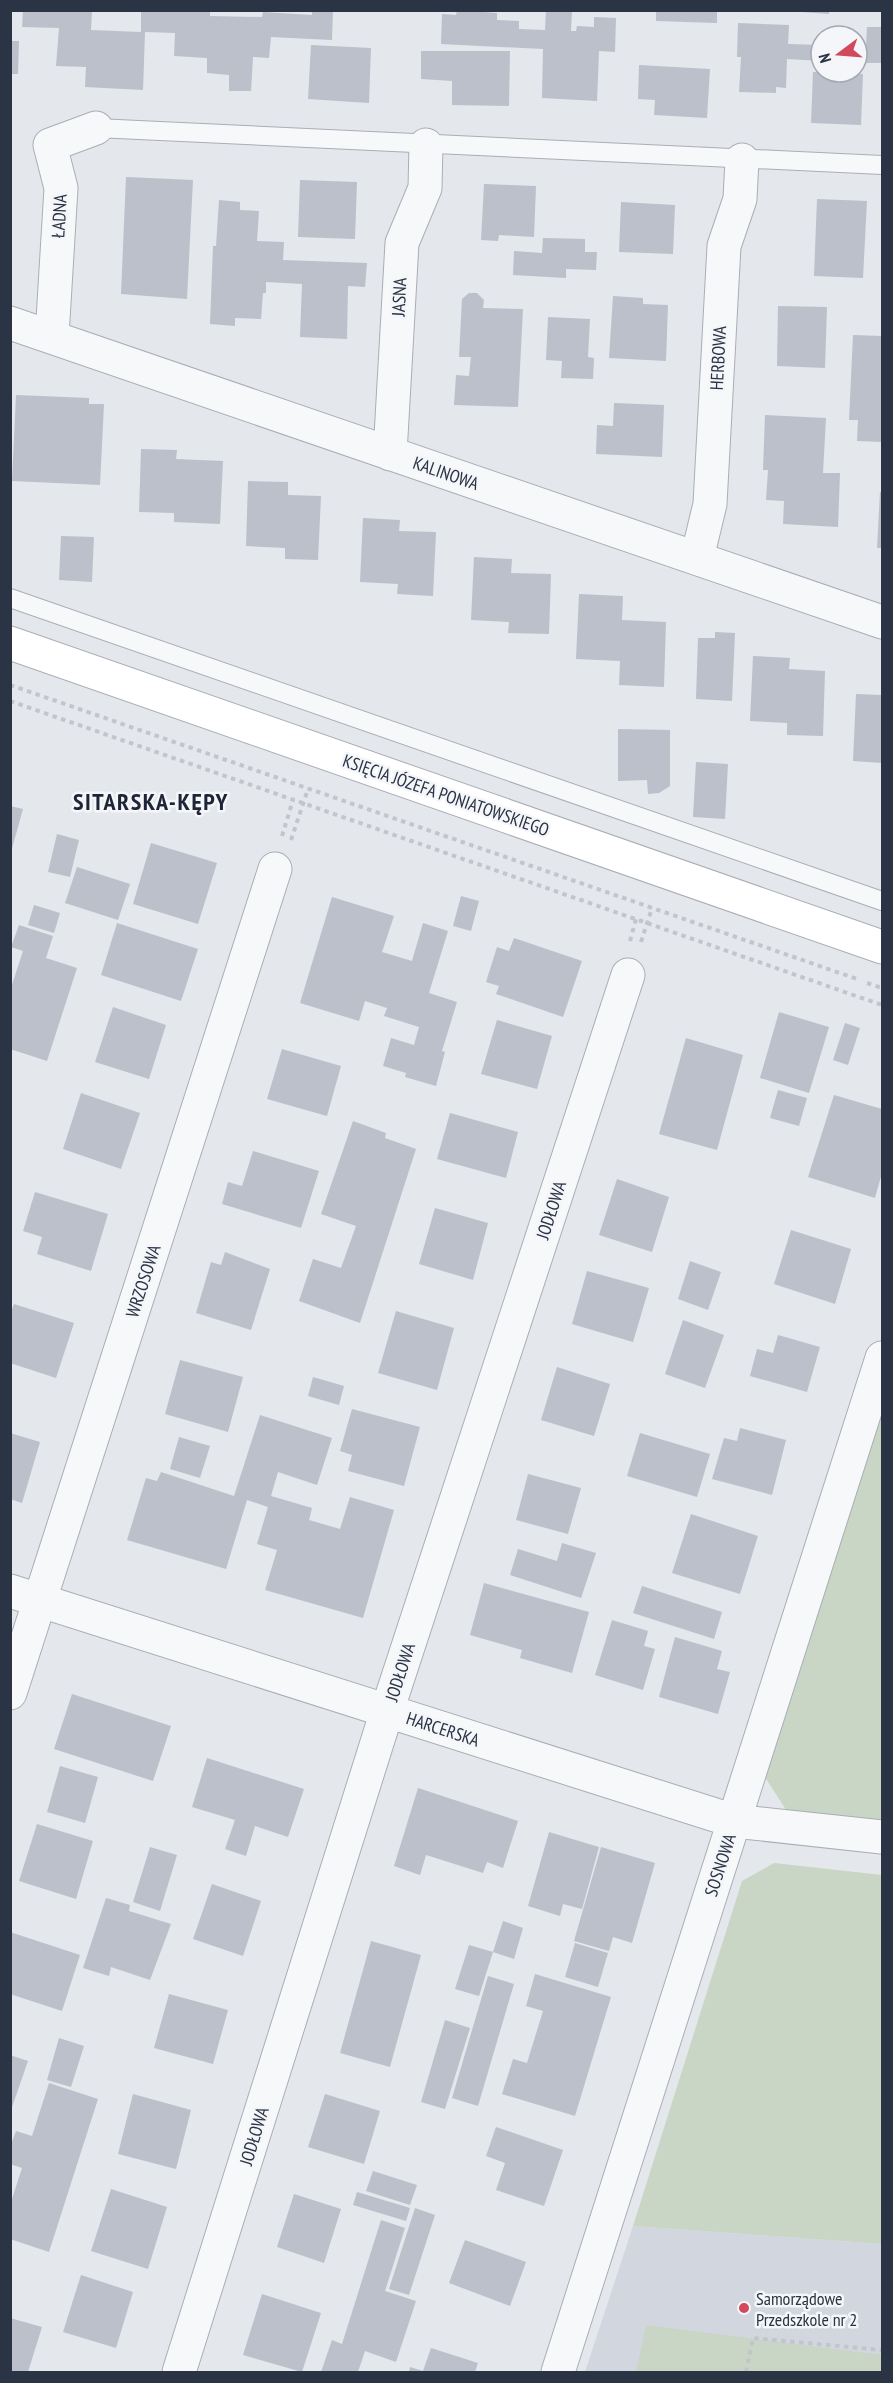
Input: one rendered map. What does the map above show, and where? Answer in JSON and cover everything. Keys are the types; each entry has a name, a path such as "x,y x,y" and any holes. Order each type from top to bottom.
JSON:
{"street":[{"name":"ŁADNA","path":"51,336 61,189 50,145 96,128"},
{"name":"JASNA","path":"390,454 402,243 425,188 426,145"},
{"name":"HERBOWA","path":"697,558 710,504 724,246 740,200 742,160"},
{"name":"KALINOWA","path":"10,322 882,622"},
{"name":"KSIĘCIA JÓZEFA PONIATOWSKIEGO","path":"10,643 882,947"},
{"name":"WRZOSOWA","path":"10,1693 25,1596 275,869"},
{"name":"JODŁOWA","path":"179,2373 387,1711 628,975"},
{"name":"SOSNOWA","path":"558,2373 882,1358"},
{"name":"HARCERSKA","path":"25,1596 734,1821 882,1837"}],"lane":[{"path":"96,128 882,165"},
{"path":"10,598 882,901"}],"path":[{"path":"10,685 882,988"},
{"path":"10,701 82,724 303,804 882,1005"},
{"path":"275,869 292,839 308,789"},
{"path":"746,2373 753,2338 882,2350"}],"shaded area":[{"name":"Samorządowe Przedszkole nr 2","path":"633,2226 882,2244 882,2372 585,2372"}],"green space":[{"path":"882,1406 882,1823 788,1813 763,1774"},
{"path":"774,1863 882,1875 882,2244 633,2226 742,1881"},
{"path":"646,2325 882,2355 882,2372 636,2372"}],"building":[{"path":"23,10 92,10 91,30 141,32 141,10 210,10 210,16 262,17 263,12 312,15 312,10 333,10 332,40 271,37 269,58 253,57 251,91 229,91 229,75 207,73 207,58 174,56 175,33 145,32 143,90 85,87 86,67 56,66 59,28 22,27"},
{"path":"457,10 497,13 497,20 519,21 519,29 545,30 546,10 572,10 571,31 576,31 577,26 594,27 594,17 616,18 615,52 599,51 597,101 542,98 543,49 441,44 442,14 456,15"},
{"path":"656,10 717,10 717,23 656,21"},
{"path":"801,10 829,10 829,14 801,12"},
{"path":"738,23 789,25 788,44 809,45 809,60 787,59 786,88 776,87 776,93 739,92 741,57 737,57"},
{"path":"869,27 882,27 882,63 869,63"},
{"path":"10,41 19,41 18,74 10,74"},
{"path":"311,45 371,48 369,103 308,99"},
{"path":"421,51 510,51 509,106 452,105 452,81 421,79"},
{"path":"639,65 710,69 707,118 654,115 655,100 638,99"},
{"path":"813,84 863,84 861,125 811,123"},
{"path":"126,177 193,180 187,299 121,294"},
{"path":"300,180 357,182 355,239 298,237"},
{"path":"484,184 536,186 534,237 499,235 498,241 481,240"},
{"path":"817,199 867,201 863,278 814,276"},
{"path":"219,200 240,202 240,210 259,211 257,241 284,242 283,260 367,263 365,287 348,286 347,339 300,337 302,284 266,282 261,319 235,318 235,326 210,324 213,246 216,246"},
{"path":"621,202 675,205 673,254 619,252"},
{"path":"543,238 585,239 585,252 597,252 596,270 566,269 566,278 513,275 514,251 542,253"},
{"path":"469,293 477,293 484,300 483,308 523,309 518,407 454,405 456,375 469,376 471,357 459,357 462,299"},
{"path":"613,296 643,298 643,304 668,305 666,361 609,358"},
{"path":"778,306 827,307 825,368 777,366"},
{"path":"548,317 590,319 588,357 594,358 593,379 561,378 562,361 546,360"},
{"path":"853,335 882,336 882,442 857,441 858,420 849,420"},
{"path":"16,395 89,398 89,404 104,404 100,485 12,481"},
{"path":"614,403 664,405 662,457 596,454 597,425 613,426"},
{"path":"765,415 826,418 823,473 840,473 838,527 783,524 784,501 766,500 768,470 763,470"},
{"path":"141,449 177,450 176,459 223,461 220,524 174,522 174,513 139,512"},
{"path":"248,481 288,482 288,495 321,496 318,560 285,559 285,548 246,546"},
{"path":"880,492 882,492 882,548 877,548"},
{"path":"363,518 400,520 399,531 436,532 433,596 397,594 398,584 360,582"},
{"path":"61,536 94,537 92,582 59,580"},
{"path":"474,557 512,559 511,573 551,574 549,634 508,633 509,622 471,620"},
{"path":"579,594 623,596 622,620 666,622 664,687 619,685 620,661 576,659"},
{"path":"715,632 735,633 732,701 696,699 698,638 715,638"},
{"path":"753,656 790,658 789,669 825,671 823,736 787,735 787,723 750,721"},
{"path":"856,694 882,695 882,763 853,761"},
{"path":"618,729 670,730 670,786 659,793 648,794 647,780 618,781"},
{"path":"696,762 728,764 725,819 693,817"},
{"path":"10,806 23,809 11,852 10,852"},
{"path":"57,834 79,840 70,877 48,872"},
{"path":"151,843 217,863 198,924 133,904"},
{"path":"77,867 130,884 118,920 65,903"},
{"path":"461,896 479,901 471,931 453,926"},
{"path":"332,897 394,916 382,952 412,961 423,923 448,931 429,993 457,1002 442,1051 445,1052 436,1086 405,1077 406,1073 383,1066 391,1038 414,1045 419,1027 384,1016 387,1008 365,1001 359,1021 300,1003"},
{"path":"34,905 60,913 54,933 28,925"},
{"path":"117,923 198,949 181,1001 101,975"},
{"path":"19,925 53,936 46,958 77,968 47,1061 10,1049 10,991 23,951 11,947"},
{"path":"514,938 582,961 563,1017 496,994 499,986 486,982 497,947 509,951"},
{"path":"113,1007 166,1025 149,1079 95,1062"},
{"path":"779,1012 829,1027 809,1093 760,1078"},
{"path":"497,1020 552,1036 537,1089 481,1074"},
{"path":"845,1023 860,1028 848,1065 833,1060"},
{"path":"686,1038 743,1055 717,1150 659,1134"},
{"path":"282,1049 341,1066 327,1116 267,1099"},
{"path":"778,1090 807,1098 799,1126 770,1118"},
{"path":"81,1093 140,1113 121,1169 63,1149"},
{"path":"834,1095 882,1109 882,1173 875,1198 808,1177"},
{"path":"450,1113 518,1132 506,1178 437,1159"},
{"path":"353,1121 386,1133 385,1138 416,1149 360,1323 299,1301 313,1259 341,1268 356,1226 321,1214"},
{"path":"253,1151 319,1171 301,1228 222,1204 228,1182 242,1186"},
{"path":"617,1179 669,1197 652,1252 599,1235"},
{"path":"35,1192 108,1214 91,1271 37,1254 42,1237 23,1231"},
{"path":"435,1208 488,1223 473,1280 419,1264"},
{"path":"791,1230 851,1249 835,1304 774,1284"},
{"path":"225,1252 270,1269 251,1330 196,1313 211,1262 221,1265"},
{"path":"690,1261 721,1272 708,1310 678,1299"},
{"path":"587,1271 649,1288 633,1342 572,1324"},
{"path":"14,1304 74,1323 56,1378 10,1363 10,1315"},
{"path":"396,1311 454,1328 437,1390 378,1373"},
{"path":"683,1320 724,1335 705,1388 665,1374"},
{"path":"778,1335 820,1347 807,1392 750,1376 757,1349 773,1353"},
{"path":"180,1360 243,1377 228,1432 165,1414"},
{"path":"557,1367 610,1384 594,1436 541,1420"},
{"path":"313,1377 344,1386 339,1405 308,1396"},
{"path":"352,1409 420,1427 404,1486 348,1471 352,1455 340,1451"},
{"path":"260,1415 332,1438 317,1485 278,1472 271,1496 312,1508 309,1520 340,1529 350,1497 394,1510 363,1618 265,1590 277,1550 257,1544 268,1507 247,1500 226,1569 127,1540 146,1478 157,1481 161,1472 234,1496"},
{"path":"740,1428 786,1440 772,1495 712,1479 724,1438 737,1441"},
{"path":"10,1433 40,1442 22,1503 10,1499"},
{"path":"640,1433 710,1454 697,1497 627,1476"},
{"path":"179,1437 210,1446 200,1478 170,1469"},
{"path":"528,1474 581,1488 568,1534 516,1520"},
{"path":"691,1514 758,1536 740,1594 672,1573"},
{"path":"562,1543 596,1553 581,1598 510,1575 518,1549 557,1561"},
{"path":"484,1583 589,1612 572,1673 520,1658 522,1650 470,1635"},
{"path":"642,1586 722,1612 714,1639 633,1613"},
{"path":"612,1620 648,1631 644,1646 655,1649 643,1690 595,1675"},
{"path":"675,1637 722,1651 717,1669 730,1672 718,1714 659,1697"},
{"path":"72,1694 171,1726 153,1781 54,1749"},
{"path":"207,1758 304,1789 288,1837 255,1826 246,1856 225,1849 235,1820 192,1807"},
{"path":"60,1766 98,1777 85,1823 47,1812"},
{"path":"418,1788 518,1821 503,1868 487,1862 483,1873 426,1855 420,1875 394,1866"},
{"path":"37,1824 93,1841 76,1899 19,1881"},
{"path":"549,1832 599,1847 582,1909 563,1904 560,1916 528,1906"},
{"path":"150,1847 177,1855 160,1911 133,1902"},
{"path":"601,1847 655,1863 632,1943 613,1937 609,1951 574,1941"},
{"path":"212,1884 261,1901 243,1956 193,1939"},
{"path":"106,1898 130,1905 129,1911 171,1924 150,1980 111,1967 109,1976 83,1968"},
{"path":"503,1921 523,1928 514,1959 493,1952"},
{"path":"10,1932 80,1955 62,2011 10,1994"},
{"path":"371,1941 421,1955 390,2067 340,2053"},
{"path":"575,1943 608,1953 598,1987 565,1977"},
{"path":"469,1945 493,1952 479,1996 455,1989"},
{"path":"535,1974 611,1997 575,2116 502,2094 513,2059 527,2063 543,2011 526,2006"},
{"path":"488,1976 514,1984 478,2106 452,2098"},
{"path":"169,1994 228,2010 213,2064 154,2048"},
{"path":"445,2020 470,2028 445,2109 421,2102"},
{"path":"59,2038 84,2046 71,2087 47,2080"},
{"path":"10,2055 28,2061 11,2110 10,2110"},
{"path":"49,2083 98,2099 49,2252 10,2239 10,2205 22,2168 10,2164 10,2147 16,2131 32,2136"},
{"path":"133,2094 191,2110 176,2169 118,2154"},
{"path":"325,2094 380,2111 364,2164 308,2147"},
{"path":"496,2127 563,2150 544,2206 496,2190 505,2163 486,2156"},
{"path":"373,2171 417,2185 410,2205 366,2191"},
{"path":"111,2189 167,2207 148,2269 91,2251"},
{"path":"357,2192 410,2208 406,2221 353,2205"},
{"path":"294,2194 341,2209 324,2263 277,2247"},
{"path":"415,2208 435,2215 409,2295 389,2289"},
{"path":"381,2220 405,2228 385,2291 416,2301 396,2362 365,2351 358,2372 321,2372 332,2340 342,2344"},
{"path":"465,2240 526,2262 510,2306 449,2283"},
{"path":"81,2275 133,2292 116,2348 63,2332"},
{"path":"262,2294 321,2313 302,2372 243,2355"},
{"path":"10,2318 42,2327 28,2372 10,2372"},
{"path":"431,2348 478,2363 475,2372 409,2372 410,2367 423,2371"}],"place":[{"name":"Samorządowe Przedszkole nr 2","path":"744,2308"}],"district":[{"name":"SITARSKA-KĘPY","path":"151,801"}]}
